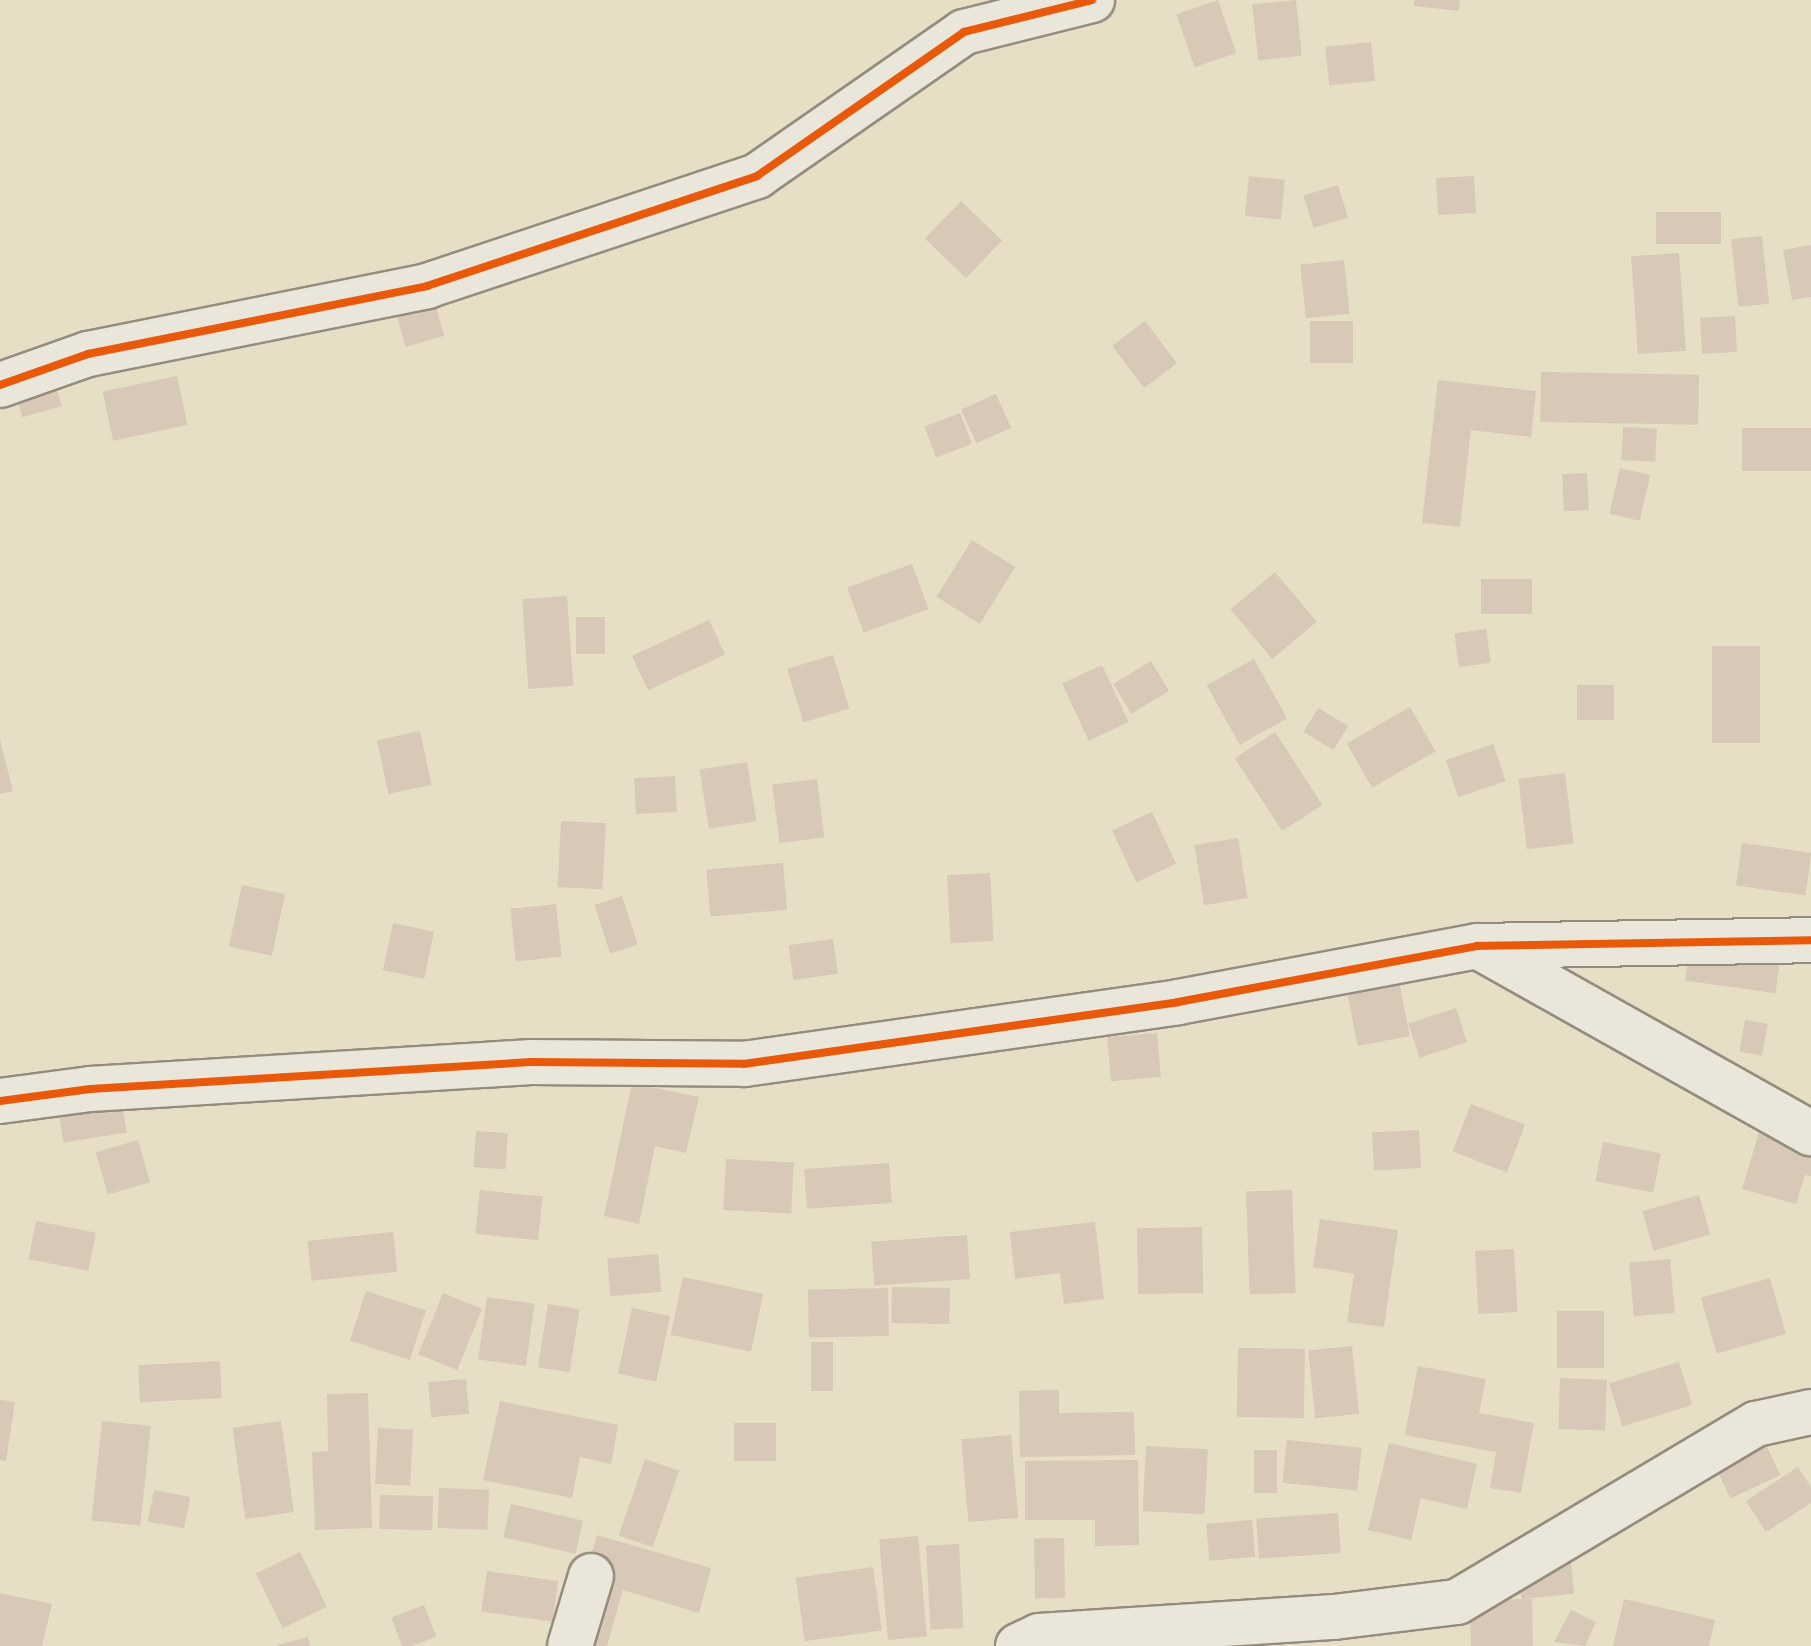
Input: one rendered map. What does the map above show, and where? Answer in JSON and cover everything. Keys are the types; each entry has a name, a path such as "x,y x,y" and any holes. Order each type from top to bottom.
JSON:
{"street":[{"path":"0,385 88,354 427,286 757,176 964,32 1092,0"},
{"path":"0,1101 90,1089 531,1062 744,1064 1178,1002 1477,946 1811,940"},
{"path":"1477,946 1811,1133"},
{"path":"1018,1646 1039,1636 1383,1629 1457,1602 1756,1424 1811,1412"},
{"path":"570,1646 591,1576"}],"building":[{"path":"1218,0 1236,53 1195,67 1176,14"},
{"path":"1296,0 1302,56 1258,60 1252,5"},
{"path":"1414,0 1460,0 1459,11 1414,6"},
{"path":"1371,42 1375,81 1329,86 1325,47"},
{"path":"1249,176 1285,180 1281,220 1245,216"},
{"path":"1474,176 1476,213 1438,215 1436,178"},
{"path":"1338,185 1348,218 1314,228 1304,196"},
{"path":"961,201 1002,241 966,278 925,238"},
{"path":"1656,212 1721,212 1721,244 1656,244"},
{"path":"1762,236 1769,304 1738,307 1731,239"},
{"path":"1811,245 1811,297 1792,300 1783,250"},
{"path":"1679,253 1686,351 1638,354 1631,256"},
{"path":"1344,260 1350,314 1306,318 1300,265"},
{"path":"429,283 444,336 406,347 391,294"},
{"path":"1735,316 1737,352 1702,354 1700,318"},
{"path":"1145,321 1177,363 1144,388 1112,346"},
{"path":"1310,321 1353,321 1353,363 1310,363"},
{"path":"48,358 62,406 22,417 9,369"},
{"path":"1541,372 1699,375 1698,425 1540,422"},
{"path":"177,376 187,425 113,441 103,392"},
{"path":"1438,380 1536,391 1531,437 1471,430 1460,527 1422,523"},
{"path":"996,394 1011,428 976,443 961,409"},
{"path":"960,413 972,444 936,457 925,427"},
{"path":"1623,427 1657,429 1655,462 1621,460"},
{"path":"1742,428 1811,428 1811,471 1742,471"},
{"path":"1620,468 1650,475 1640,521 1609,514"},
{"path":"1587,473 1589,510 1564,511 1562,474"},
{"path":"972,540 1015,567 980,624 936,597"},
{"path":"912,564 928,609 864,633 847,588"},
{"path":"1275,572 1317,622 1272,659 1231,609"},
{"path":"1481,579 1532,579 1532,614 1481,614"},
{"path":"567,596 573,686 528,689 522,599"},
{"path":"576,617 605,617 605,654 576,654"},
{"path":"709,620 725,654 648,690 632,656"},
{"path":"1486,629 1491,663 1459,667 1454,633"},
{"path":"1712,646 1760,646 1760,743 1712,743"},
{"path":"833,655 849,709 803,723 787,669"},
{"path":"1254,659 1287,718 1240,745 1207,685"},
{"path":"1151,661 1169,691 1131,714 1113,684"},
{"path":"1102,665 1129,722 1089,741 1062,684"},
{"path":"1577,685 1614,685 1614,720 1577,720"},
{"path":"1410,707 1436,751 1372,788 1347,744"},
{"path":"1318,708 1348,726 1334,750 1304,732"},
{"path":"420,731 431,785 388,794 377,740"},
{"path":"1275,732 1322,805 1282,831 1235,758"},
{"path":"0,740 13,791 0,794"},
{"path":"1493,744 1506,781 1458,797 1446,760"},
{"path":"747,762 756,821 709,829 700,770"},
{"path":"1565,773 1574,843 1527,849 1518,779"},
{"path":"675,776 677,812 636,814 634,778"},
{"path":"817,779 824,838 780,843 772,784"},
{"path":"1152,812 1176,864 1136,882 1112,831"},
{"path":"561,821 606,823 602,889 558,887"},
{"path":"1238,838 1248,898 1204,905 1195,845"},
{"path":"1742,843 1811,853 1805,895 1736,886"},
{"path":"783,863 787,910 710,917 706,870"},
{"path":"990,873 994,941 951,943 947,875"},
{"path":"242,885 285,894 272,956 229,947"},
{"path":"622,896 638,945 610,953 594,905"},
{"path":"556,904 562,957 516,962 510,909"},
{"path":"393,923 434,932 424,979 383,970"},
{"path":"833,939 838,974 793,980 788,945"},
{"path":"1691,940 1781,953 1775,993 1685,981"},
{"path":"1398,976 1410,1036 1358,1046 1346,986"},
{"path":"1456,1008 1467,1042 1420,1058 1408,1023"},
{"path":"1745,1020 1768,1024 1762,1056 1739,1052"},
{"path":"1157,1033 1161,1077 1111,1081 1107,1037"},
{"path":"632,1083 699,1097 686,1153 655,1146 639,1224 604,1216"},
{"path":"121,1097 127,1133 63,1143 58,1107"},
{"path":"1471,1104 1525,1125 1507,1172 1453,1152"},
{"path":"1763,1119 1811,1133 1811,1176 1805,1175 1796,1204 1742,1189"},
{"path":"1419,1130 1421,1168 1374,1170 1372,1132"},
{"path":"476,1131 508,1133 505,1169 473,1167"},
{"path":"138,1140 150,1182 108,1194 96,1152"},
{"path":"1603,1142 1661,1153 1653,1193 1595,1181"},
{"path":"726,1159 794,1163 791,1213 723,1210"},
{"path":"889,1163 892,1203 807,1209 804,1169"},
{"path":"480,1190 543,1197 538,1240 475,1234"},
{"path":"1292,1190 1296,1293 1250,1295 1246,1192"},
{"path":"1699,1195 1710,1234 1654,1251 1642,1211"},
{"path":"1320,1219 1398,1230 1384,1327 1347,1322 1354,1274 1313,1267"},
{"path":"36,1221 96,1233 88,1271 29,1259"},
{"path":"1095,1222 1104,1299 1064,1304 1060,1273 1015,1279 1010,1232"},
{"path":"1202,1227 1203,1293 1138,1294 1137,1228"},
{"path":"393,1232 397,1272 312,1281 307,1241"},
{"path":"967,1235 970,1279 874,1286 871,1242"},
{"path":"1514,1249 1517,1312 1478,1314 1475,1251"},
{"path":"658,1254 661,1292 611,1296 607,1258"},
{"path":"1670,1259 1675,1313 1634,1316 1629,1263"},
{"path":"683,1277 763,1294 751,1352 671,1335"},
{"path":"1770,1278 1786,1334 1717,1354 1701,1298"},
{"path":"892,1287 950,1288 949,1324 891,1323"},
{"path":"888,1288 889,1336 809,1337 808,1289"},
{"path":"366,1291 426,1310 410,1360 350,1340"},
{"path":"443,1293 482,1309 457,1370 418,1354"},
{"path":"487,1297 535,1304 526,1366 478,1359"},
{"path":"548,1304 580,1309 570,1372 538,1367"},
{"path":"632,1308 670,1316 656,1382 618,1374"},
{"path":"1557,1311 1604,1311 1604,1368 1557,1368"},
{"path":"811,1342 833,1342 833,1391 811,1391"},
{"path":"1352,1346 1359,1414 1315,1418 1308,1351"},
{"path":"1238,1348 1305,1349 1304,1418 1237,1417"},
{"path":"220,1361 222,1398 140,1402 138,1365"},
{"path":"1679,1362 1692,1405 1622,1426 1609,1383"},
{"path":"1418,1366 1486,1379 1479,1413 1534,1423 1521,1493 1490,1488 1496,1452 1405,1435"},
{"path":"1560,1378 1607,1380 1605,1431 1558,1429"},
{"path":"466,1379 469,1414 431,1417 428,1382"},
{"path":"1059,1390 1059,1413 1134,1412 1135,1455 1020,1457 1019,1391"},
{"path":"368,1393 372,1528 315,1530 312,1452 328,1451 327,1394"},
{"path":"0,1400 15,1402 6,1461 0,1460"},
{"path":"500,1401 618,1425 611,1464 580,1457 572,1498 483,1480"},
{"path":"1754,1419 1780,1475 1730,1498 1704,1442"},
{"path":"102,1421 151,1426 140,1526 92,1520"},
{"path":"281,1421 294,1512 245,1519 232,1428"},
{"path":"734,1423 776,1423 776,1461 734,1461"},
{"path":"378,1428 413,1430 410,1486 375,1484"},
{"path":"1011,1435 1018,1518 968,1522 961,1439"},
{"path":"1287,1440 1362,1448 1357,1491 1283,1483"},
{"path":"1389,1443 1477,1464 1467,1509 1421,1498 1411,1540 1368,1530"},
{"path":"1146,1446 1208,1449 1205,1514 1143,1511"},
{"path":"1254,1450 1277,1450 1277,1493 1254,1493"},
{"path":"645,1459 679,1471 653,1547 619,1536"},
{"path":"1138,1460 1139,1545 1095,1546 1095,1520 1025,1520 1025,1461"},
{"path":"1798,1467 1811,1487 1811,1503 1766,1532 1746,1501"},
{"path":"439,1488 489,1490 488,1530 438,1528"},
{"path":"154,1490 190,1497 184,1528 148,1521"},
{"path":"380,1495 433,1496 432,1530 379,1529"},
{"path":"511,1504 583,1521 575,1554 503,1537"},
{"path":"1338,1513 1341,1553 1259,1559 1256,1519"},
{"path":"1252,1520 1255,1557 1209,1561 1206,1524"},
{"path":"597,1535 711,1568 699,1613 623,1590 607,1646 565,1646"},
{"path":"918,1536 927,1637 888,1640 879,1539"},
{"path":"1064,1538 1065,1598 1035,1599 1034,1539"},
{"path":"959,1544 963,1628 930,1630 926,1546"},
{"path":"1569,1545 1574,1594 1521,1599 1516,1551"},
{"path":"300,1552 327,1607 283,1628 256,1573"},
{"path":"873,1567 882,1630 805,1641 796,1578"},
{"path":"487,1571 558,1581 553,1622 481,1612"},
{"path":"0,1593 52,1604 42,1646 0,1646"},
{"path":"1532,1599 1533,1646 1471,1646 1470,1600"},
{"path":"1624,1599 1715,1620 1709,1646 1613,1646"},
{"path":"424,1605 436,1637 412,1646 402,1646 391,1618"},
{"path":"1571,1610 1596,1622 1585,1646 1554,1642"},
{"path":"308,1637 310,1646 277,1645"}],"cycle path":[{"path":"0,385 88,354 427,286 757,176 964,32 1092,0"},
{"path":"0,1101 90,1089 531,1062 744,1064 1178,1002 1477,946 1811,940"}]}
